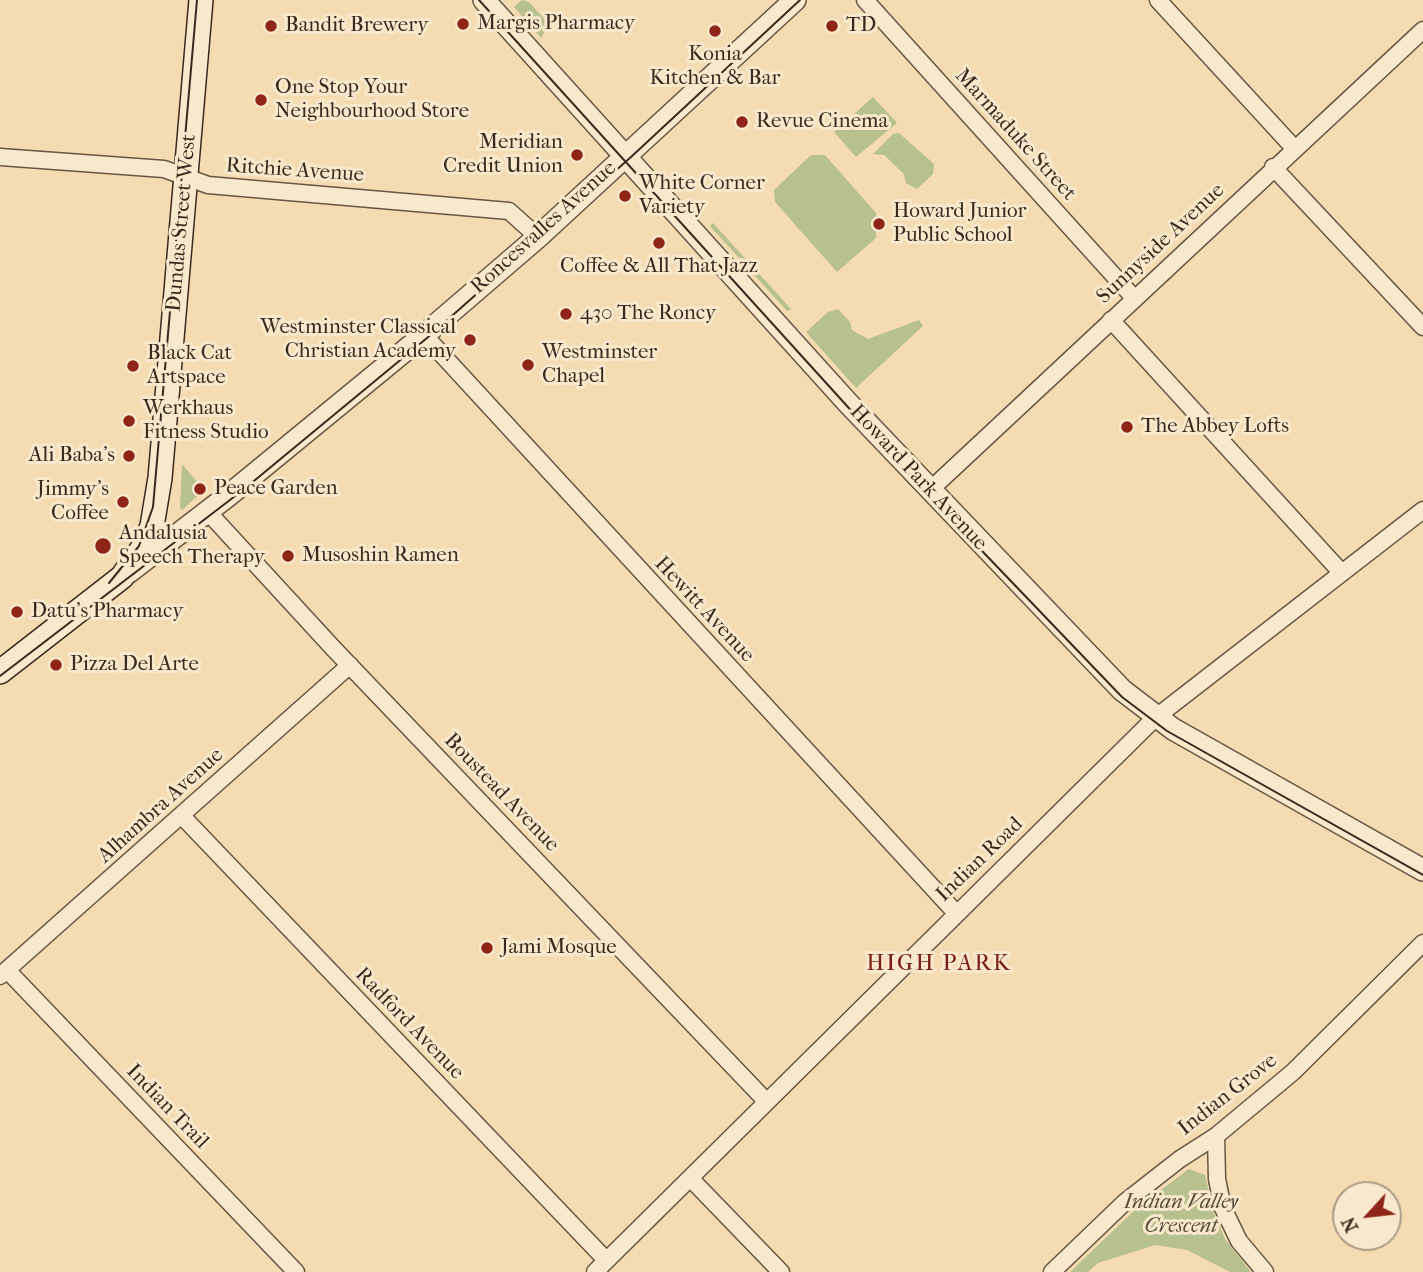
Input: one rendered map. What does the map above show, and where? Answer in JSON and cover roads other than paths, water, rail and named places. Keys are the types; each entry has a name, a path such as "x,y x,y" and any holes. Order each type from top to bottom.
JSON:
{"main road":[{"name":"Dundas Street West","path":"0,671 122,578 144,546 157,507 201,0"}],"street":[{"name":"Howard Park Avenue","path":"484,0 929,491 1122,690 1155,718 1423,870"},
{"name":"Roncesvalles Avenue","path":"122,578 208,512 424,335 538,237 795,0"},
{"name":"Marmaduke Street","path":"865,0 1134,298"},
{"path":"1158,0 1294,148"},
{"name":"Sunnyside Avenue","path":"929,491 1273,167 1423,30"},
{"name":"Ritchie Avenue","path":"0,157 164,169 208,185 509,211 538,237"},
{"path":"1273,167 1423,327"},
{"path":"1111,320 1340,571"},
{"name":"Hewitt Avenue","path":"424,335 956,913"},
{"name":"Indian Road","path":"601,1266 1155,718 1340,571 1423,510"},
{"name":"Boustead Avenue","path":"208,512 350,665 767,1102"},
{"name":"Alhambra Avenue","path":"4,973 350,665"},
{"name":"Radford Avenue","path":"182,816 601,1266"},
{"name":"Indian Grove","path":"1052,1272 1136,1194 1216,1136 1293,1072 1423,943"},
{"name":"Indian Trail","path":"4,973 296,1272"},
{"path":"1216,1136 1217,1179 1226,1217 1239,1241 1265,1272"},
{"path":"690,1178 781,1272"}],"tram line":[{"path":"109,583 139,546 153,507 197,0"},
{"path":"479,0 915,481 1122,697 1167,731 1423,875"},
{"path":"0,676 243,490 427,338 631,157 800,0"}],"place":[{"name":"Margis Pharmacy","path":"463,24"},
{"name":"Bandit Brewery","path":"271,26"},
{"name":"TD","path":"832,26"},
{"name":"Konia Kitchen & Bar","path":"715,31"},
{"name":"One Stop Your Neighbourhood Store","path":"261,100"},
{"name":"Revue Cinema","path":"742,122"},
{"name":"Meridian Credit Union","path":"577,155"},
{"name":"White Corner Variety","path":"625,196"},
{"name":"Howard Junior Public School","path":"879,224"},
{"name":"Coffee & All That Jazz","path":"659,243"},
{"name":"430 The Roncy","path":"566,314"},
{"name":"Westminster Classical Christian Academy","path":"470,340"},
{"name":"Westminster Chapel","path":"528,365"},
{"name":"Black Cat Artspace","path":"133,366"},
{"name":"Werkhaus Fitness Studio","path":"129,421"},
{"name":"The Abbey Lofts","path":"1127,427"},
{"name":"Ali Baba's","path":"129,456"},
{"name":"Peace Garden","path":"200,489"},
{"name":"Jimmy's Coffee","path":"123,502"},
{"name":"Andalusia Speech Therapy","path":"103,546"},
{"name":"Musoshin Ramen","path":"288,556"},
{"name":"Datu's Pharmacy","path":"17,612"},
{"name":"Pizza Del Arte","path":"56,665"},
{"name":"Jami Mosque","path":"487,948"}],"district":[{"name":"HIGH PARK","path":"939,964"}],"park label":[{"name":"Indian Valley Crescent","path":"1181,1215"}]}
